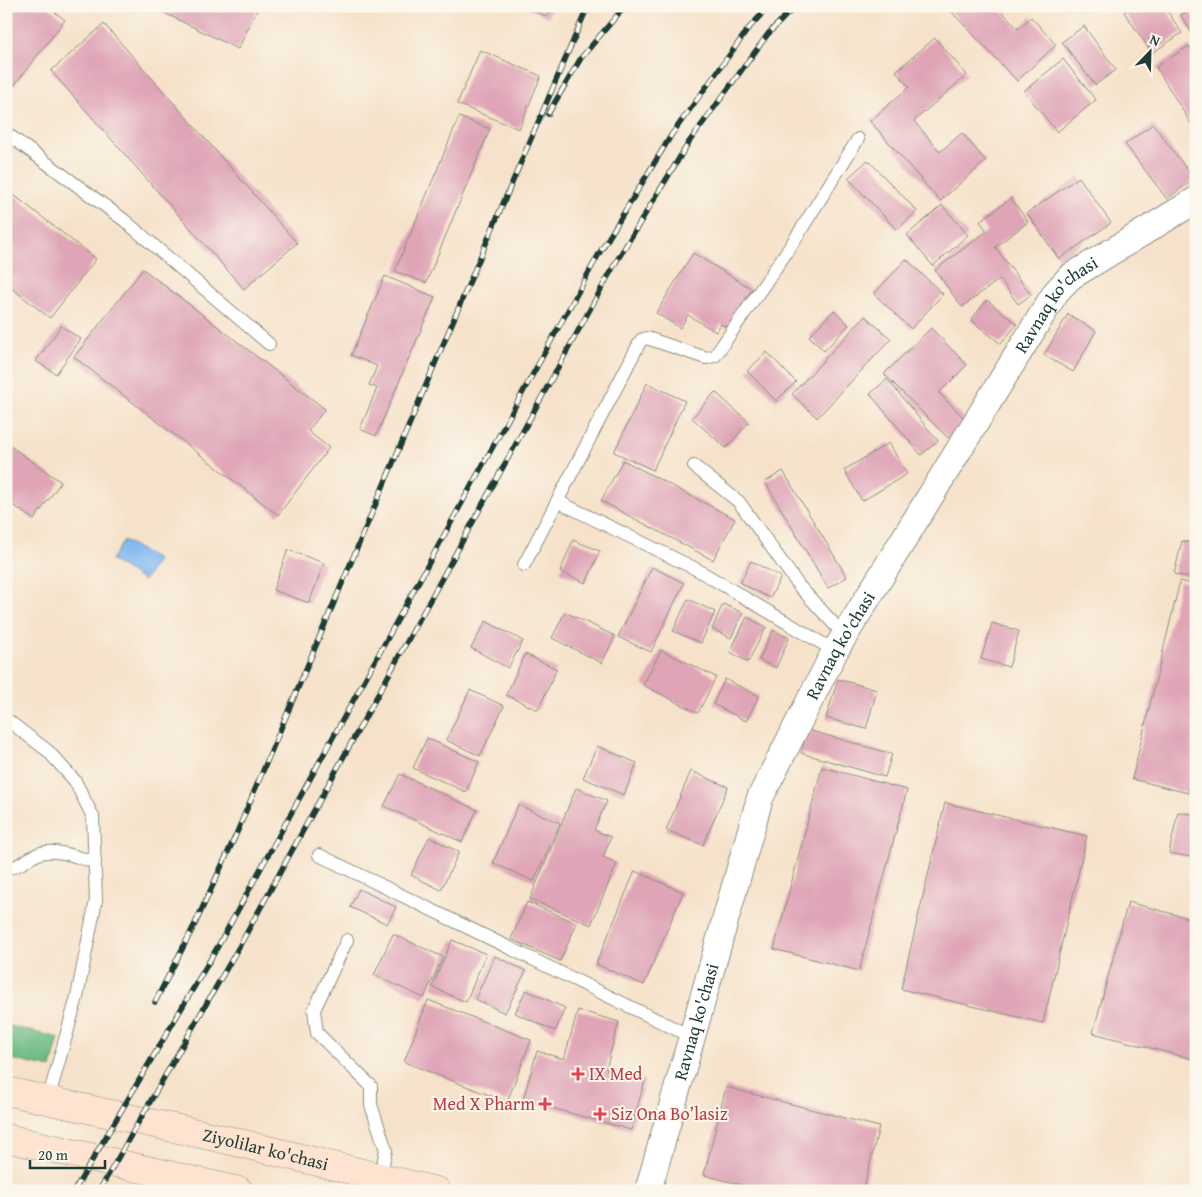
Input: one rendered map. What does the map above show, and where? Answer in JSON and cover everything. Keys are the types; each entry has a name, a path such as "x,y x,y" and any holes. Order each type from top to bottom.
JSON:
{"main road":[{"name":"Ziyolilar ko'chasi","path":"6,1091 219,1138 437,1191"},
{"path":"6,1138 239,1191"}],"street":[{"name":"Ravnaq ko'chasi","path":"648,1191 760,798 840,643 1056,292 1070,277 1196,200"}],"lane":[{"path":"6,133 124,220 269,344"},
{"path":"524,565 641,340 647,338 706,358 715,356 792,244 858,139"},
{"path":"694,466 738,502 840,643"},
{"path":"557,501 696,569 840,643"},
{"path":"6,719 48,751 75,781 93,817 96,900 77,997 48,1100"},
{"path":"6,868 14,868 39,853 62,852 95,862"},
{"path":"319,855 692,1037"},
{"path":"347,940 314,1010 317,1033 371,1086 371,1105 386,1150 380,1177"}],"green space":[{"path":"6,1025 59,1038 51,1068 6,1058"}],"water":[{"path":"124,540 157,560 144,581 111,560"}],"building":[{"path":"6,6 47,6 65,20 13,87 6,81"},
{"path":"150,6 259,6 238,49"},
{"path":"522,6 552,6 548,17"},
{"path":"950,6 997,6 1018,29 1031,17 1056,45 1017,81 948,8"},
{"path":"1132,6 1164,6 1182,33 1152,53 1124,12"},
{"path":"1196,6 1196,40 1181,15"},
{"path":"104,24 297,243 244,289 51,71"},
{"path":"1084,26 1116,70 1095,85 1062,42"},
{"path":"935,38 967,75 914,121 940,152 962,133 986,161 940,201 870,121 909,87 896,71"},
{"path":"1189,46 1196,57 1196,126 1193,127 1156,67"},
{"path":"480,50 541,76 519,129 457,104"},
{"path":"1063,59 1096,100 1057,132 1024,91"},
{"path":"459,117 490,129 426,283 395,271"},
{"path":"1153,124 1194,179 1167,199 1125,144"},
{"path":"868,160 917,211 897,230 848,178"},
{"path":"1079,177 1111,223 1059,259 1027,213"},
{"path":"6,189 96,259 50,318 6,284"},
{"path":"1011,198 1028,222 995,247 1031,295 1018,304 1000,279 962,307 935,270 987,231 980,221"},
{"path":"942,205 968,235 933,266 907,235"},
{"path":"693,253 752,289 728,328 721,324 716,332 688,315 680,328 656,313"},
{"path":"906,259 943,294 911,329 874,294"},
{"path":"143,269 325,409 308,431 329,448 278,515 74,357"},
{"path":"385,276 435,297 376,436 360,429 377,388 369,385 377,366 351,355"},
{"path":"987,300 1017,324 1001,344 971,320"},
{"path":"834,310 849,325 824,351 809,336"},
{"path":"1068,314 1096,331 1073,372 1044,355"},
{"path":"865,316 891,339 817,418 792,394"},
{"path":"61,326 81,339 56,374 36,361"},
{"path":"931,328 967,365 939,393 966,420 948,438 884,374"},
{"path":"767,352 796,382 776,401 747,371"},
{"path":"887,379 938,441 921,455 870,394"},
{"path":"647,383 685,401 653,470 614,452"},
{"path":"715,392 749,422 726,448 692,418"},
{"path":"6,443 61,482 34,520 6,500"},
{"path":"889,443 907,474 862,501 844,470"},
{"path":"623,460 735,519 713,560 601,501"},
{"path":"783,471 847,577 828,588 765,482"},
{"path":"573,540 600,551 586,583 560,572"},
{"path":"1182,541 1196,544 1196,579 1174,574"},
{"path":"288,550 324,563 309,603 273,590"},
{"path":"751,561 781,577 770,598 740,583"},
{"path":"652,567 684,583 651,652 618,637"},
{"path":"1180,581 1196,585 1196,759 1188,793 1132,779"},
{"path":"688,599 715,612 701,643 673,631"},
{"path":"723,604 743,613 731,638 712,629"},
{"path":"565,612 615,636 602,663 552,638"},
{"path":"747,617 766,627 748,662 730,652"},
{"path":"486,621 523,641 508,668 471,648"},
{"path":"992,623 1019,631 1009,667 981,659"},
{"path":"773,630 789,638 776,668 759,660"},
{"path":"661,650 716,677 698,713 643,685"},
{"path":"525,654 557,669 538,710 506,695"},
{"path":"725,679 759,696 746,721 713,704"},
{"path":"838,679 877,690 866,729 826,718"},
{"path":"470,690 504,706 480,756 446,740"},
{"path":"808,730 892,754 885,777 801,753"},
{"path":"427,738 479,762 466,792 413,768"},
{"path":"597,746 637,763 624,795 583,778"},
{"path":"822,767 907,790 859,971 774,949"},
{"path":"691,771 728,787 703,845 666,830"},
{"path":"400,774 477,810 462,842 384,806"},
{"path":"576,788 607,801 594,830 611,837 603,857 617,863 591,925 530,899"},
{"path":"945,803 1087,836 1043,1023 901,989"},
{"path":"518,805 560,823 534,881 493,863"},
{"path":"1178,812 1196,815 1196,858 1169,853"},
{"path":"429,837 459,852 441,890 411,875"},
{"path":"635,871 683,892 644,985 596,964"},
{"path":"359,889 396,907 387,924 350,907"},
{"path":"527,902 577,923 560,961 511,939"},
{"path":"1128,902 1196,920 1196,1060 1093,1033"},
{"path":"393,934 443,957 424,998 374,975"},
{"path":"452,940 486,954 466,1002 432,987"},
{"path":"495,956 526,971 505,1013 475,999"},
{"path":"526,990 565,1008 555,1031 515,1013"},
{"path":"428,1000 531,1040 507,1102 404,1062"},
{"name":"IX Med","path":"578,1010 619,1022 606,1069 645,1080 631,1130 523,1100 537,1051 564,1059"},
{"path":"726,1087 879,1127 863,1191 765,1191 704,1175"}],"railway":[{"path":"155,1002 195,924 235,837 588,6"},
{"path":"548,114 581,58 625,6"},
{"path":"74,1191 217,948 600,252 672,134 749,28 769,6"},
{"path":"99,1191 240,945 616,262 689,142 768,34 795,6"}],"place":[{"name":"IX Med","path":"578,1074"},
{"name":"Med X Pharm","path":"545,1104"},
{"name":"Siz Ona Bo’lasiz","path":"600,1114"}]}
